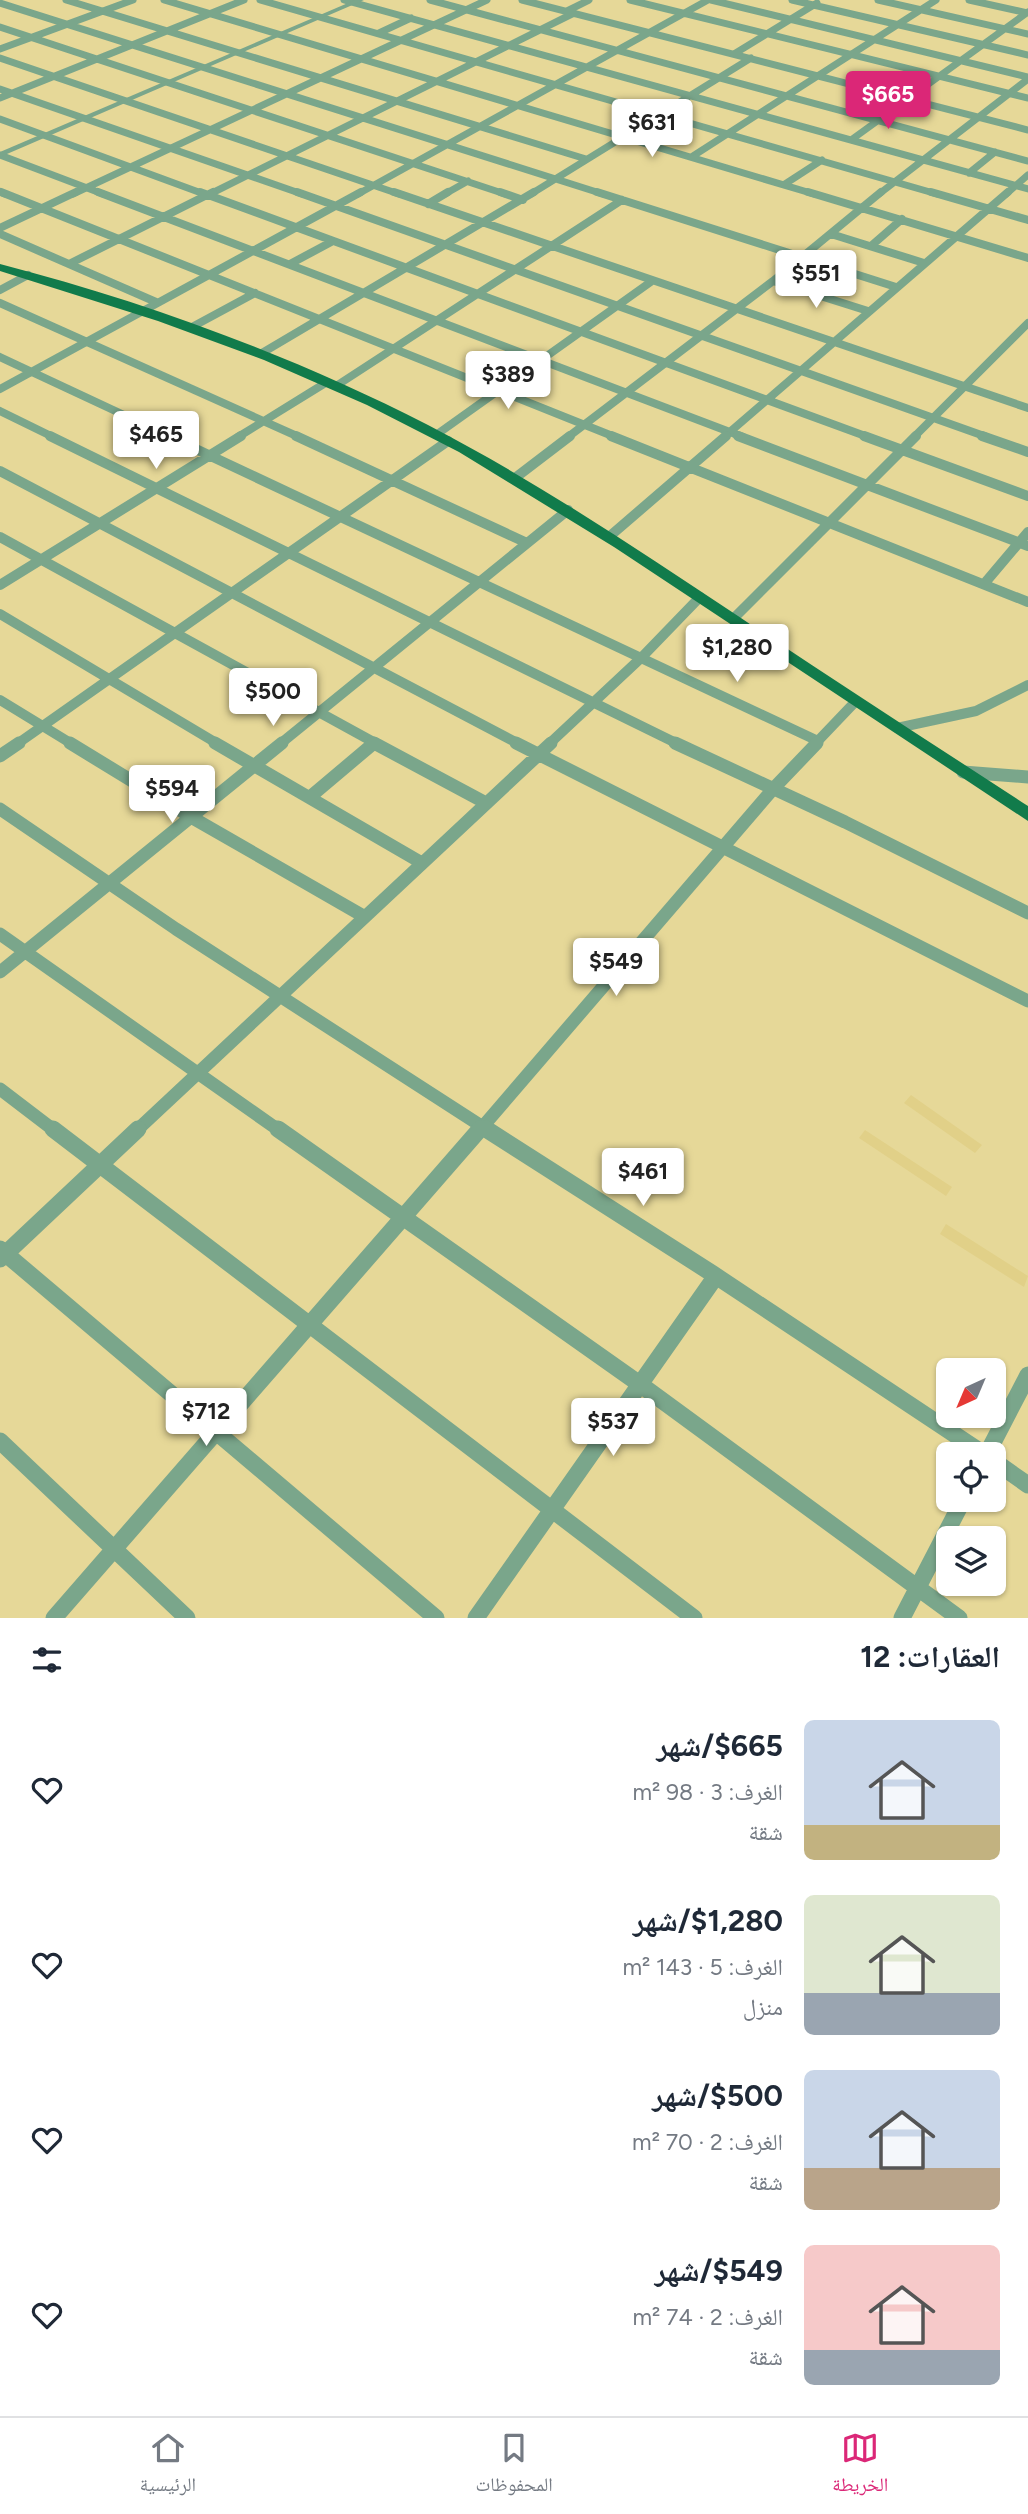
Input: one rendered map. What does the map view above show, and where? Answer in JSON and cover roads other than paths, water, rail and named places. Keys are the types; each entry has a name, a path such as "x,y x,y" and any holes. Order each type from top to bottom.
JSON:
{"main road":[{"path":"0,267 142,310 262,353 442,438 515,478 610,536 1028,815"}],"street":[{"path":"2,4 17,0"},
{"path":"66,0 586,159"},
{"path":"0,49 133,0"},
{"path":"164,0 1028,258"},
{"path":"0,98 244,0"},
{"path":"260,0 1028,220"},
{"path":"344,0 358,1 509,46 1028,189"},
{"path":"430,0 1028,161"},
{"path":"0,228 487,0"},
{"path":"522,0 1028,130"},
{"path":"69,264 509,46 589,0"},
{"path":"630,0 1028,98"},
{"path":"0,389 207,274 483,127 709,0 1028,78"},
{"path":"792,0 1028,55"},
{"path":"734,54 822,0"},
{"path":"878,0 1028,34"},
{"path":"693,156 936,0"},
{"path":"969,0 1028,13"},
{"path":"0,155 208,68 358,1"},
{"path":"870,18 893,3"},
{"path":"2,4 896,287"},
{"path":"851,140 1028,13"},
{"path":"829,29 852,14"},
{"path":"379,33 411,18"},
{"path":"0,27 523,200"},
{"path":"0,58 1028,408"},
{"path":"262,353 484,224 751,58"},
{"path":"515,478 736,310 862,207 1028,78"},
{"path":"0,89 449,245 1028,452"},
{"path":"0,118 1028,496"},
{"path":"969,173 995,152"},
{"path":"0,155 1023,544"},
{"path":"785,184 822,160"},
{"path":"610,536 1028,174"},
{"path":"428,204 468,181"},
{"path":"0,192 1028,602"},
{"path":"0,585 264,421 394,349 622,200"},
{"path":"870,246 902,219"},
{"path":"0,234 156,302"},
{"path":"831,234 924,263"},
{"path":"290,264 332,241"},
{"path":"0,290 28,275"},
{"path":"0,756 391,480 497,390 652,281"},
{"path":"773,281 868,311"},
{"path":"192,327 255,293"},
{"path":"0,303 527,543"},
{"path":"733,620 1028,323"},
{"path":"0,357 818,741"},
{"path":"0,411 428,624 1028,913"},
{"path":"0,471 538,754 1028,1001"},
{"path":"0,972 568,510"},
{"path":"984,584 1023,544 1028,532"},
{"path":"0,537 174,635 486,803"},
{"path":"436,1618 2,1254 642,657 700,597"},
{"path":"0,614 109,681 422,863"},
{"path":"897,728 976,711 1028,685"},
{"path":"0,700 191,817 365,917"},
{"path":"54,1618 404,1219 723,847 856,701"},
{"path":"310,797 374,743"},
{"path":"963,772 1028,777"},
{"path":"0,809 107,884 279,997 716,1276 967,1442"},
{"path":"0,934 641,1385 959,1618"},
{"path":"0,1089 694,1618"},
{"path":"476,1618 716,1276"},
{"path":"992,1442 1028,1375"},
{"path":"0,1441 187,1618"},
{"path":"1006,1469 1028,1485"},
{"path":"902,1618 957,1512"}]}
